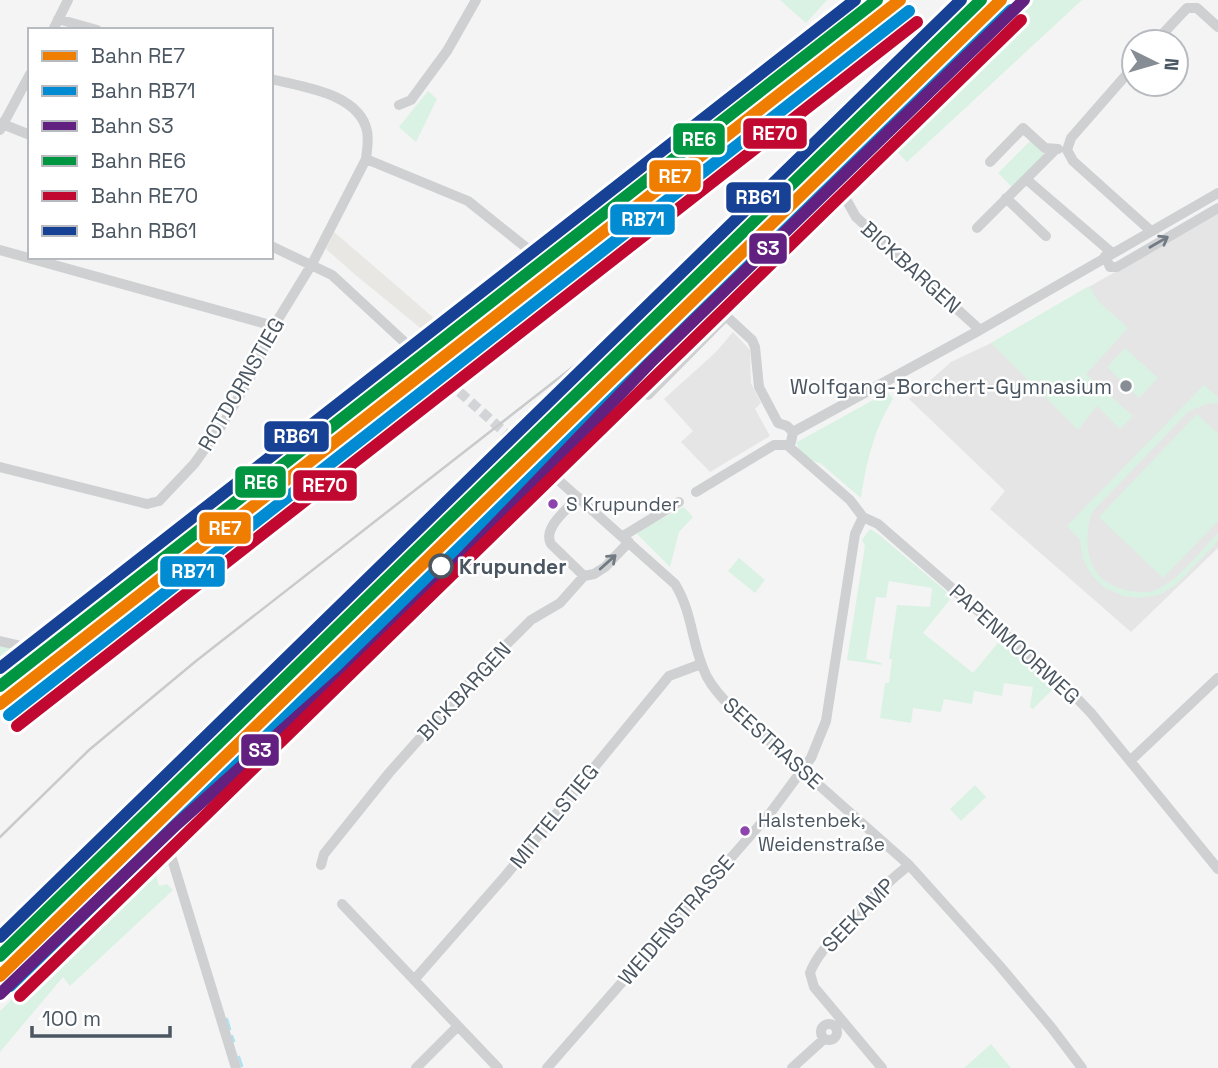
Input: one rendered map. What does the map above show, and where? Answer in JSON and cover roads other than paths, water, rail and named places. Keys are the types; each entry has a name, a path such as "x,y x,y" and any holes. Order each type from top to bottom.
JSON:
{"street":[{"path":"54,28 68,0"},
{"path":"399,105 411,100 417,92 447,51 476,0"},
{"path":"458,315 533,253 863,0"},
{"path":"1168,28 1186,8 1197,8 1218,27"},
{"path":"58,19 90,28"},
{"path":"28,78 1,126 28,134"},
{"path":"273,80 330,95 352,107 361,116 367,130 366,159 468,201 533,253"},
{"path":"977,228 1026,179 1062,150 1120,82"},
{"path":"990,162 1023,128 1045,148 1062,150 1151,230"},
{"name":"ROTDORNSTIEG","path":"0,467 147,504 159,500 194,464 222,425 250,378 274,326 312,264 366,159"},
{"path":"1026,179 1108,254 1110,267 1118,267 1218,208"},
{"name":"BICKBARGEN","path":"793,432 980,330 1218,193"},
{"path":"1006,198 1046,236"},
{"name":"BICKBARGEN","path":"847,201 856,217 980,330"},
{"path":"273,247 312,264 344,284 426,362"},
{"path":"0,250 28,257"},
{"path":"34,259 274,326"},
{"path":"648,395 726,316 752,340 759,387 778,423 793,432 791,442 787,445 774,445 696,492"},
{"name":"SEESTRASSE","path":"510,437 670,579 688,610 707,678 728,704 908,865 999,965 1082,1068"},
{"name":"PAPENMOORWEG","path":"787,445 850,499 863,517 878,524 1061,682 1218,869"},
{"path":"578,497 550,530 548,538 584,576"},
{"name":"BICKBARGEN","path":"321,865 324,854 389,773 475,675 531,620 560,603 584,576 594,574 605,567 626,539 679,502"},
{"name":"WEIDENSTRASSE","path":"547,1068 771,812 817,746 826,720 855,534 863,517"},
{"path":"0,641 34,652 32,658 0,683"},
{"name":"MITTELSTIEG","path":"412,979 506,875 669,676 701,664"},
{"path":"1130,761 1218,678"},
{"path":"172,859 236,1068"},
{"name":"SEEKAMP","path":"882,1068 839,1025 814,987 810,973 812,965 869,900 908,865"},
{"path":"342,904 498,1068"},
{"path":"792,1068 824,1039 833,1039 837,1035 839,1025"},
{"path":"416,1068 458,1026"}],"waterway":[{"path":"227,1019 230,1029"},
{"path":"232,1036 234,1041"},
{"path":"239,1057 242,1066"}],"tunnel":[{"path":"426,362 510,437"}],"railway":[{"path":"0,837 89,750 196,661 737,239 777,205 991,0"}],"rail line":[{"name":"RB61","path":"0,668 855,0"},
{"name":"RE6","path":"0,686 877,0"},
{"name":"RE7","path":"0,704 900,0"},
{"name":"RB61","path":"0,937 961,0"},
{"name":"RE6","path":"0,956 981,0"},
{"name":"RE7","path":"0,976 1001,0"},
{"name":"S3","path":"0,994 176,825 344,675 465,556 650,363 1024,0"},
{"name":"RB71","path":"10,986 1011,10"},
{"name":"RB71","path":"9,715 909,11"},
{"name":"RE70","path":"20,996 1021,20"},
{"name":"RE70","path":"17,726 917,22"}],"place":[{"name":"Wolfgang-Borchert-Gymnasium","path":"1126,386"},
{"name":"S Krupunder","path":"553,504"},
{"name":"Krupunder","path":"441,566"},
{"name":"Halstenbek, Weidenstraße","path":"745,831"}]}
